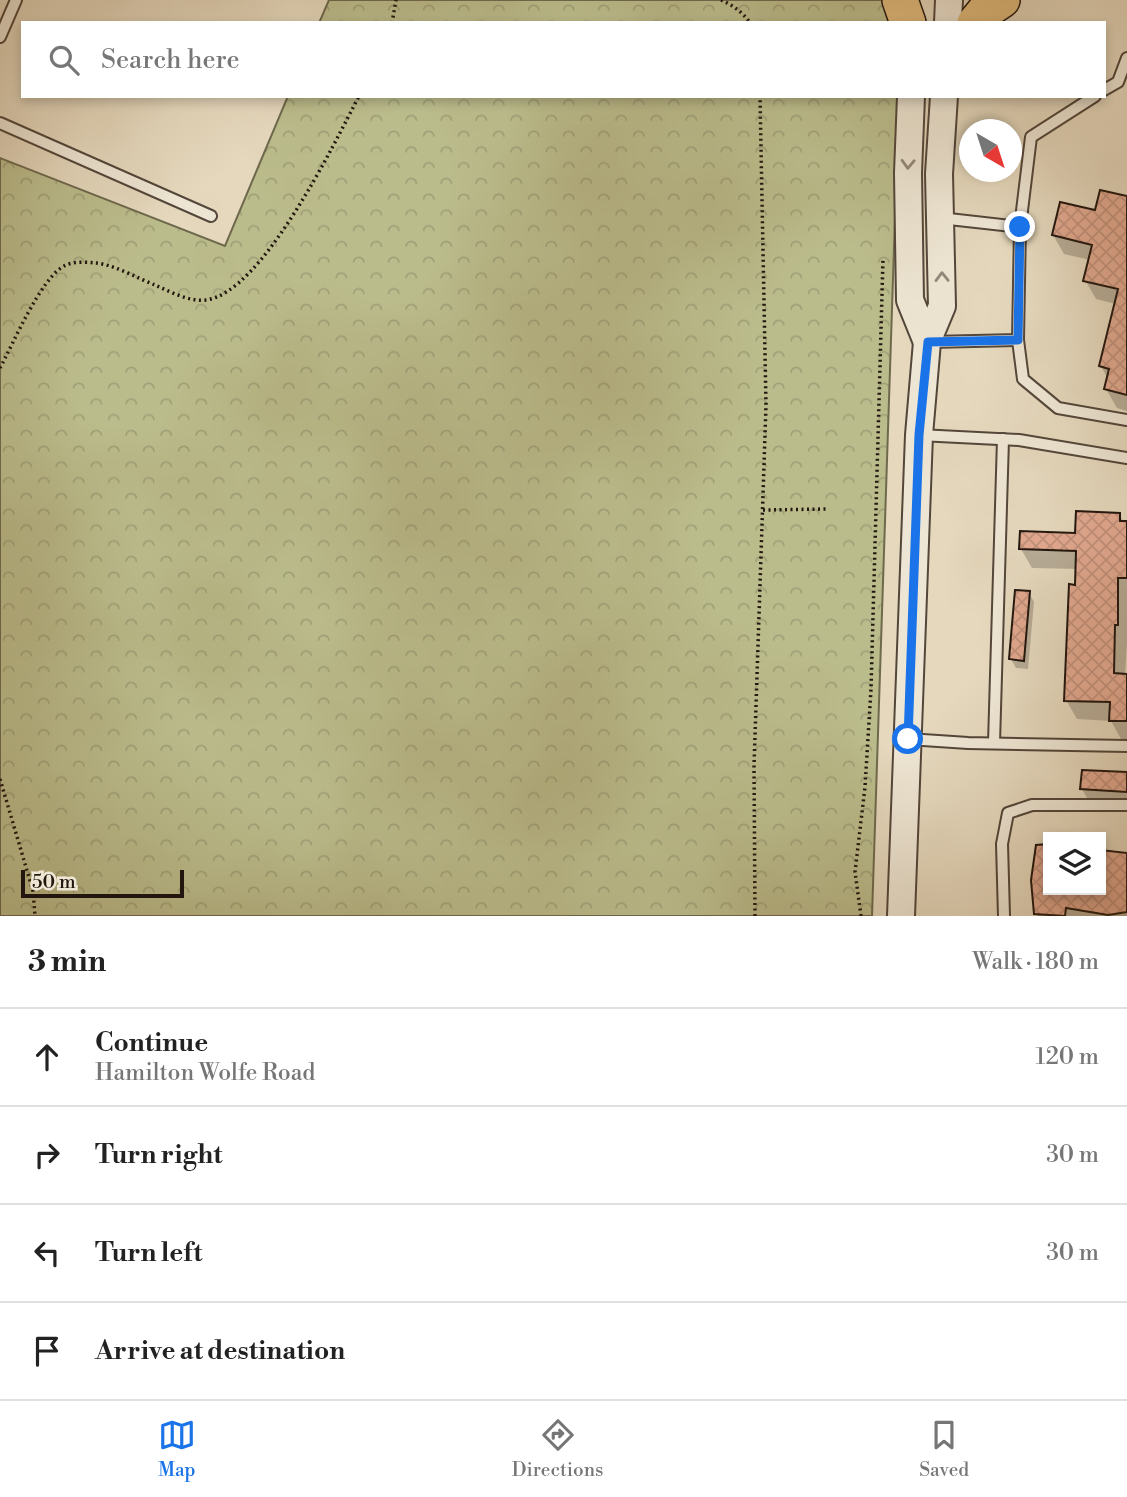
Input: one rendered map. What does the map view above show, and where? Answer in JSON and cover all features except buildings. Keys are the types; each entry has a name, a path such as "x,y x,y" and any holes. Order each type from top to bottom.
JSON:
{"main road":[{"path":"900,0 907,21"},
{"path":"977,21 984,12 1002,0"}],"street":[{"path":"914,21 915,0"},
{"path":"948,21 949,0"},
{"path":"911,98 908,173 911,300 928,342"},
{"path":"901,916 919,435 928,342 942,306 939,174 944,98"}],"lane":[{"path":"0,37 16,0"},
{"path":"1106,89 1118,82 1127,58"},
{"path":"1092,98 1031,137 1020,227 1018,340 1023,379 1058,408 1127,420"},
{"path":"0,123 211,216"},
{"path":"940,218 1020,227"},
{"path":"928,342 1018,340"},
{"path":"919,435 1003,439 1127,458"},
{"path":"994,743 1003,439"},
{"path":"908,739 1127,746"},
{"path":"1004,916 1002,844 1008,813 1032,805 1127,805"}],"path":[{"path":"392,21 396,0"},
{"path":"721,0 732,5 749,21"},
{"path":"0,368 34,302 54,274 65,265 99,263 191,299 208,300 248,275 276,241 312,183 358,98"},
{"path":"755,916 754,766 766,405 760,98"},
{"path":"860,916 855,872 865,787 871,689 884,251"},
{"path":"763,510 827,509"},
{"path":"0,779 33,891 36,916"}],"green space":[{"path":"329,0 887,0 893,21 320,21"},
{"path":"287,98 899,98 872,916 0,916 0,158 225,246"}],"route":[{"path":"908,739 919,435 928,342 1018,340 1020,227"}]}
